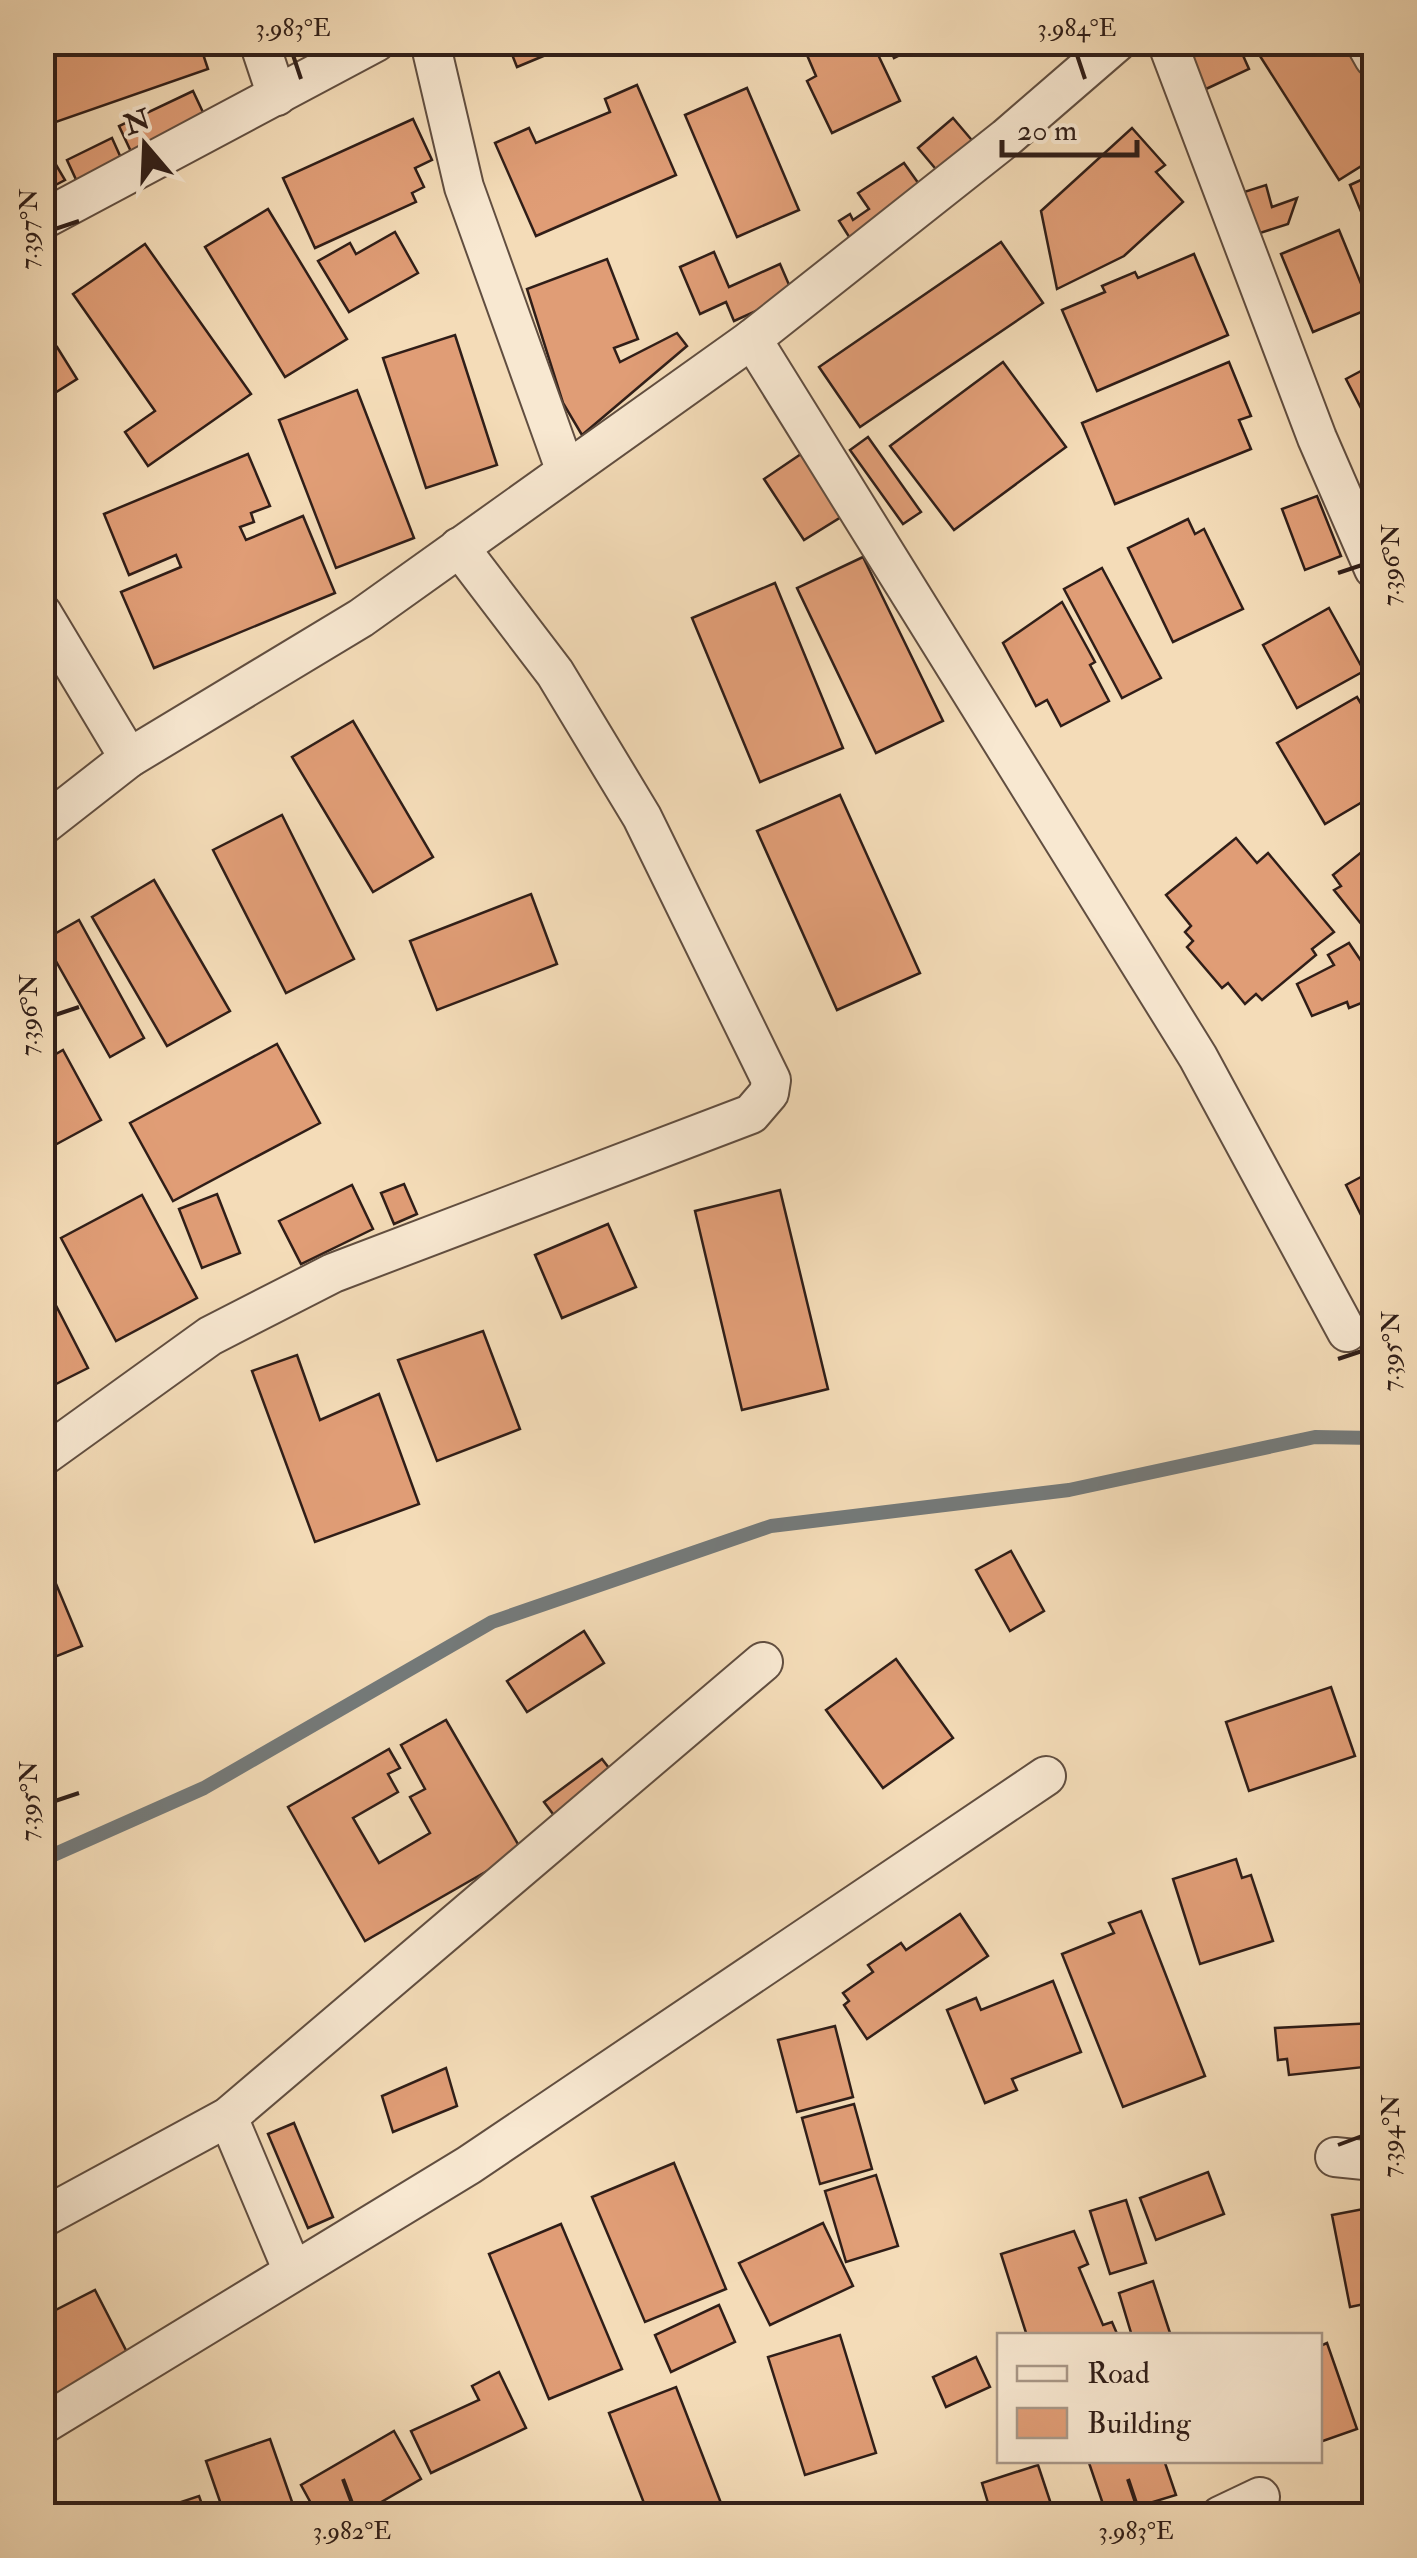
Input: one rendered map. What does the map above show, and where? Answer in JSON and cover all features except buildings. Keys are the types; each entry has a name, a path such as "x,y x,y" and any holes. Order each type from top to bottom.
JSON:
{"street":[{"path":"259,42 277,96"},
{"path":"42,220 376,42"},
{"path":"430,42 464,187 565,470"},
{"path":"42,826 129,758 362,618 752,339 1006,138 1117,42"},
{"path":"1167,42 1317,438 1374,569"},
{"path":"1365,42 1374,58"},
{"path":"752,339 1198,1057 1347,1332"},
{"path":"42,1457 210,1336 333,1273 735,1121 751,1114 769,1093 771,1080 642,817 555,673 459,547"},
{"path":"42,613 129,758"},
{"path":"42,2218 228,2118 763,1662"},
{"path":"42,2425 292,2269 469,2165 1046,1776"},
{"path":"228,2118 292,2269"},
{"path":"1335,2157 1374,2161"},
{"path":"1220,2516 1260,2497"}],"waterway":[{"path":"42,1860 204,1788 492,1622 771,1526 1069,1490 1315,1437 1374,1438"}]}
